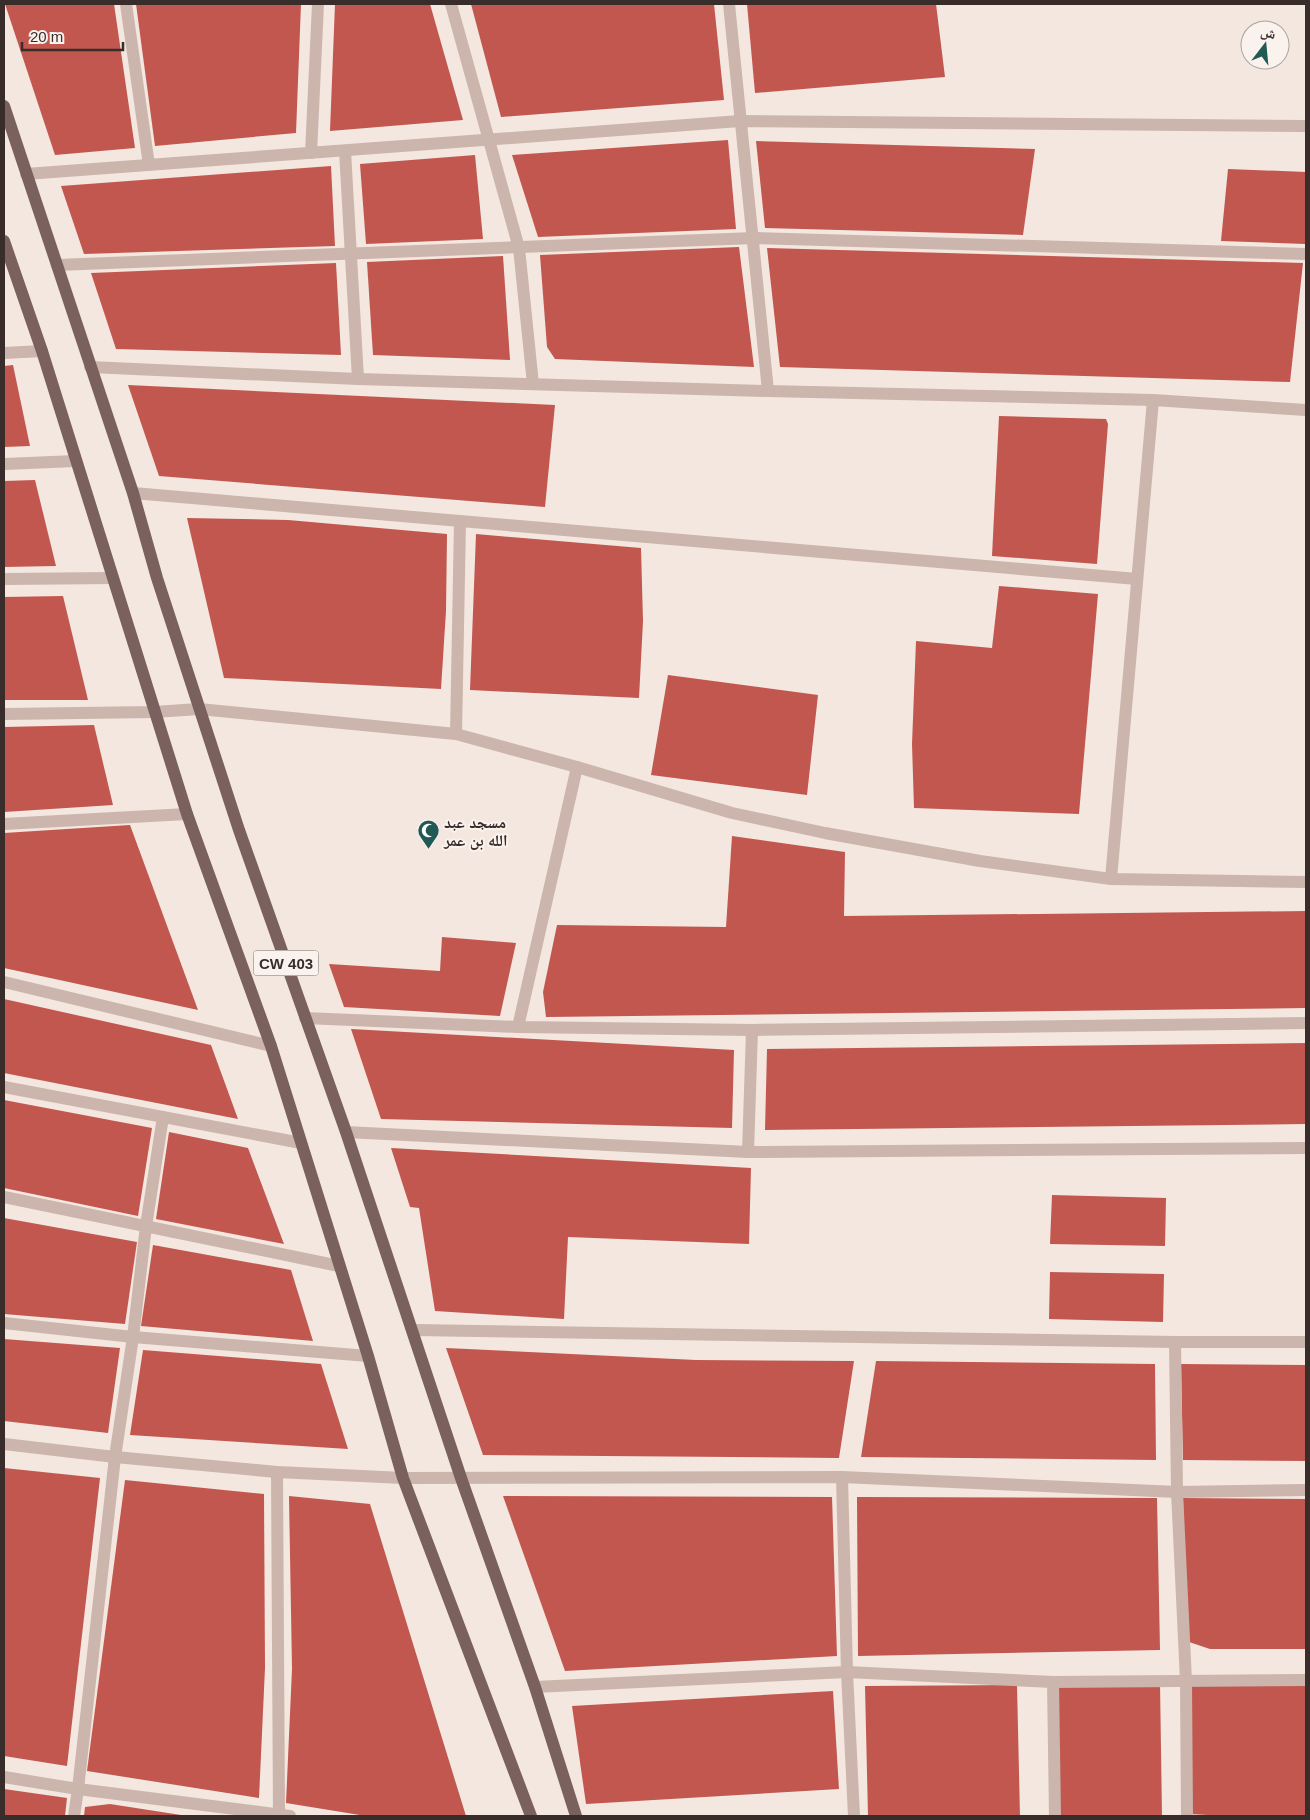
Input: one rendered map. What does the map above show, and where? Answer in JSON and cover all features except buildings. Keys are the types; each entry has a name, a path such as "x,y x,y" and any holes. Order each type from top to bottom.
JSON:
{"main road":[{"name":"CW 403","path":"4,106 132,493 199,709 346,1132 461,1478 536,1687 576,1816"},
{"name":"CW 403","path":"4,241 42,351 187,814 271,1046 368,1356 403,1478 531,1816"}],"street":[{"path":"126,4 149,165"},
{"path":"311,153 318,4"},
{"path":"451,4 519,248 533,384"},
{"path":"729,4 768,391"},
{"path":"26,174 740,121 1306,126"},
{"path":"345,151 358,379"},
{"path":"58,265 754,238 1306,254"},
{"path":"4,353 42,351"},
{"path":"90,367 358,379 1153,400 1306,410"},
{"path":"1111,879 1153,400"},
{"path":"4,464 76,461"},
{"path":"132,493 1137,579"},
{"path":"456,734 460,520"},
{"path":"4,579 113,578"},
{"path":"4,714 154,712 199,709 456,734 577,767 732,813 825,833 980,861 1111,879 1306,882"},
{"path":"518,1027 577,767"},
{"path":"4,824 187,814"},
{"path":"4,982 271,1046"},
{"path":"305,1018 518,1027 752,1030 1306,1023"},
{"path":"748,1152 752,1030"},
{"path":"4,1087 301,1143"},
{"path":"74,1816 115,1458 162,1117"},
{"path":"346,1132 748,1152 1306,1148"},
{"path":"4,1197 339,1266"},
{"path":"4,1323 133,1337 368,1356"},
{"path":"413,1330 1175,1342 1306,1342"},
{"path":"1175,1342 1177,1492 1186,1681 1186,1816"},
{"path":"4,1444 115,1458 277,1472 403,1478 842,1477 1177,1492 1306,1490"},
{"path":"4,1777 78,1789 282,1816 277,1472"},
{"path":"842,1477 847,1672 854,1816"},
{"path":"536,1687 847,1672 1053,1682 1306,1680"},
{"path":"1053,1682 1055,1816"}],"place":[{"name":"مسجد عبد الله بن عمر","path":"428,850"}]}
